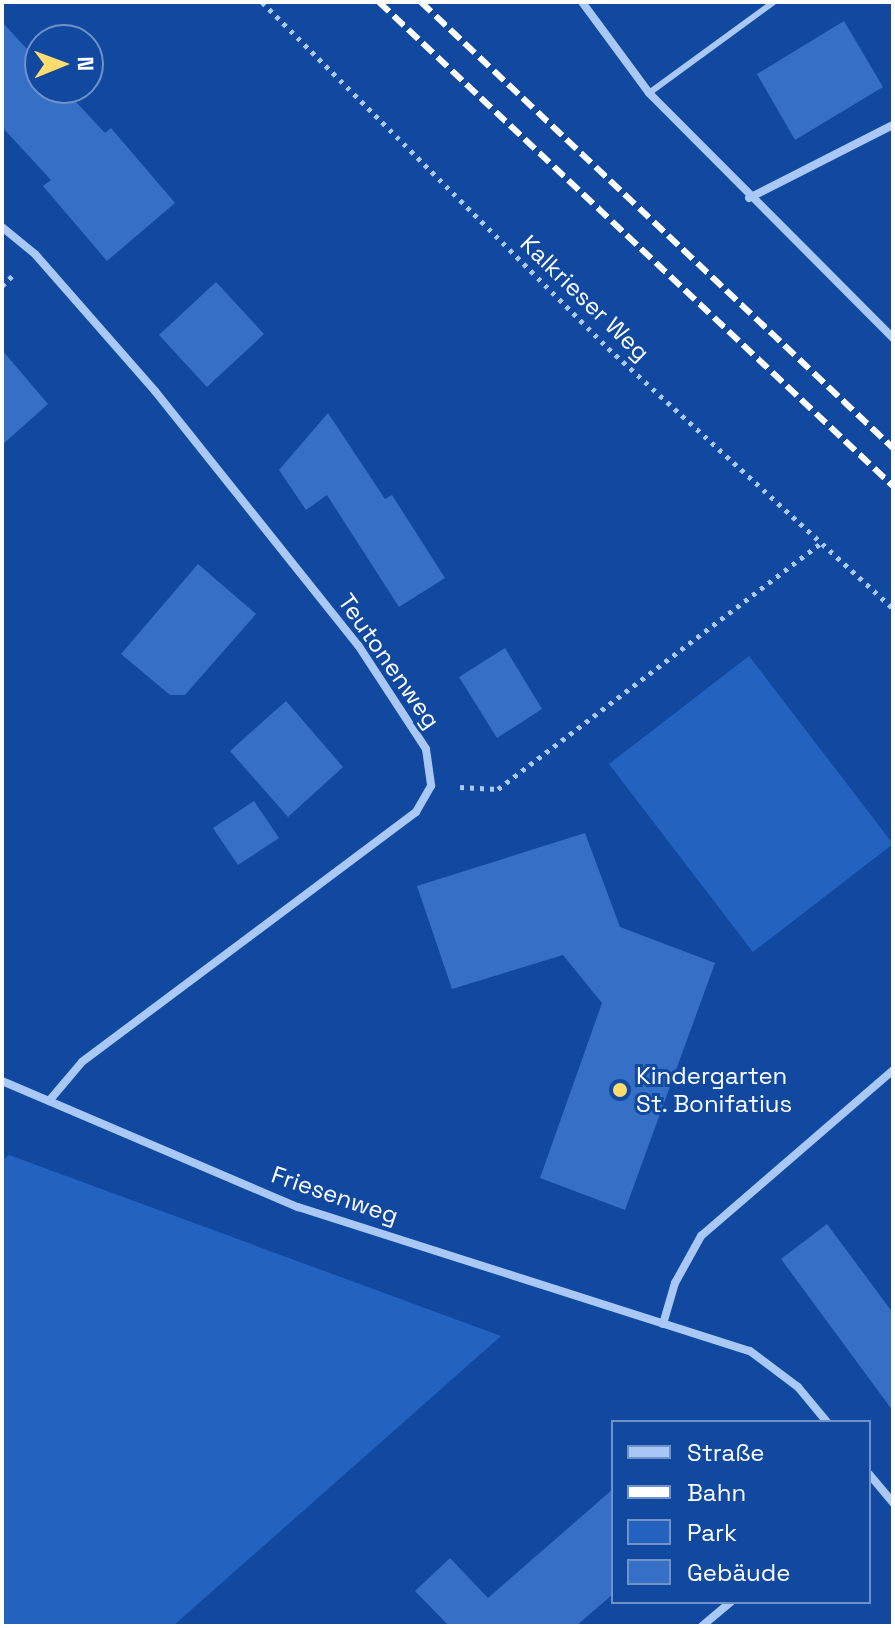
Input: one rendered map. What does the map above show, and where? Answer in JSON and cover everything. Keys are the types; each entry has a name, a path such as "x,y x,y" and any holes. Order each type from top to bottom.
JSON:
{"street":[{"path":"582,2 649,93 749,198 893,338"},
{"path":"749,198 893,125"},
{"name":"Teutonenweg","path":"2,227 35,254 155,391 358,645 426,749 431,786"},
{"path":"49,1101 82,1062 416,812 431,786"},
{"path":"663,1324 675,1283 701,1236 893,1070"},
{"name":"Friesenweg","path":"2,1081 298,1207 750,1351 798,1387 825,1420"},
{"path":"871,1481 893,1503"},
{"path":"702,1626 729,1604"}],"lane":[{"path":"649,93 774,2"}],"path":[{"name":"Kalkrieser Weg","path":"262,2 608,348 893,608"},
{"path":"431,786 498,789 821,543"}],"green space":[{"path":"749,656 893,844 753,952 609,764"},
{"path":"9,1155 501,1336 173,1626 2,1626 2,1160"}],"building":[{"path":"844,21 883,87 795,140 757,74"},
{"path":"2,22 24,46 24,104 78,104 105,133 111,128 175,203 107,261 43,186 51,180 2,127"},
{"path":"216,282 264,334 207,387 159,335"},
{"path":"2,350 48,404 2,445"},
{"path":"328,413 385,499 392,495 445,578 399,607 327,495 306,510 279,470"},
{"path":"198,564 256,614 185,695 170,695 121,654"},
{"path":"505,648 542,709 497,738 459,677"},
{"path":"286,701 343,767 288,817 230,751"},
{"path":"254,801 279,838 238,865 213,828"},
{"name":"Kindergarten St. Bonifatius","path":"585,833 620,927 715,963 625,1210 540,1178 602,1003 563,955 452,989 417,886"},
{"path":"827,1224 893,1313 893,1411 781,1259"},
{"path":"611,1491 611,1596 576,1626 449,1626 415,1591 450,1558 488,1598"}],"railway":[{"path":"379,2 893,486"},
{"path":"421,2 893,448"}],"place":[{"name":"Kindergarten St. Bonifatius","path":"620,1090"}]}
